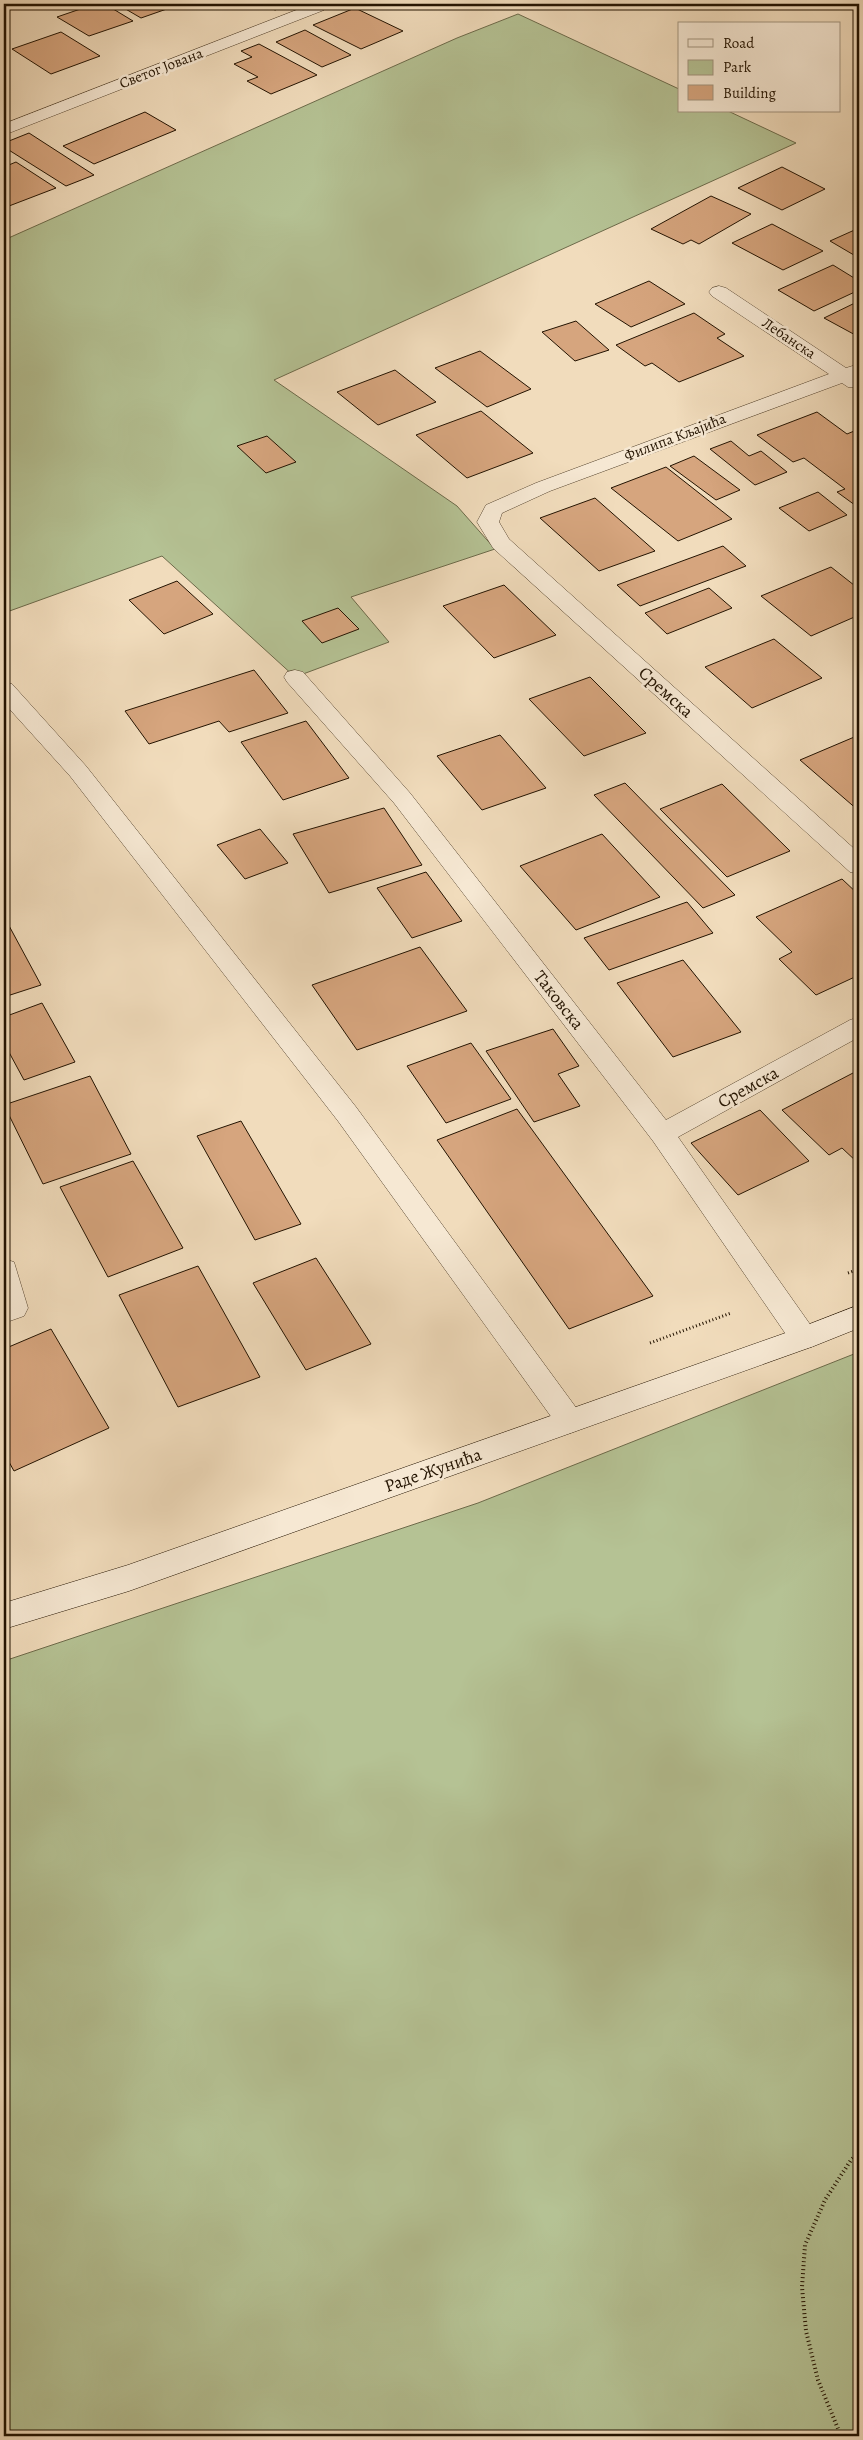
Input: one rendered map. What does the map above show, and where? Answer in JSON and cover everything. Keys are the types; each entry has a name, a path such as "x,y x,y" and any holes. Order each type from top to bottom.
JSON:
{"street":[{"name":"Светог Јована","path":"4,130 318,7"},
{"name":"Лебанска","path":"719,292 855,377"},
{"name":"Филипа Кљајића","path":"493,509 543,487 797,392 855,377"},
{"name":"Сремска","path":"493,509 488,522 501,543 859,866"},
{"name":"Таковска","path":"296,677 402,798 662,1134 804,1338"},
{"path":"4,689 78,771 347,1114 570,1421"},
{"name":"Сремска","path":"662,1134 859,1026"},
{"path":"4,1270 9,1310"},
{"name":"Раде Жунића","path":"4,1616 129,1578 804,1338 859,1316"}],"path":[{"path":"840,2436 818,2380 806,2331 802,2287 804,2245 824,2200 851,2160 859,2152"}],"green space":[{"path":"518,14 678,89 678,112 730,112 796,143 274,380 457,506 495,549 351,597 389,642 295,677 162,556 4,613 4,240 457,38"},
{"path":"859,1352 859,2436 4,2436 4,1661 478,1503"}],"building":[{"path":"95,4 105,4 133,21 89,36 57,17"},
{"path":"117,4 181,4 141,18"},
{"path":"263,4 293,4 275,10"},
{"path":"355,8 403,31 361,49 313,25"},
{"path":"305,30 351,55 322,67 276,42"},
{"path":"61,32 100,56 51,74 12,49"},
{"path":"259,44 317,75 271,94 247,81 258,77 234,64 252,57 241,51"},
{"path":"145,112 176,130 94,164 63,146"},
{"path":"29,133 94,175 66,186 4,147 4,143"},
{"path":"16,162 56,188 9,206 4,203 4,167"},
{"path":"782,167 825,189 782,210 738,188"},
{"path":"711,196 751,214 699,244 691,240 683,244 651,229"},
{"path":"772,224 823,251 783,270 732,243"},
{"path":"859,228 859,258 830,241"},
{"path":"833,265 859,281 859,290 814,311 778,290"},
{"path":"649,281 685,304 631,327 595,304"},
{"path":"859,301 859,337 824,318"},
{"path":"694,313 725,334 717,338 744,356 679,382 652,363 645,366 616,345"},
{"path":"576,321 609,350 575,361 542,332"},
{"path":"480,351 531,389 487,407 435,368"},
{"path":"395,370 436,402 378,425 337,392"},
{"path":"481,411 533,453 467,478 416,435"},
{"path":"817,412 847,434 859,429 859,508 837,492 845,489 804,458 793,462 757,435"},
{"path":"267,436 296,462 266,473 237,446"},
{"path":"731,441 749,456 761,451 787,472 755,485 710,449"},
{"path":"694,456 740,490 716,500 670,466"},
{"path":"666,467 732,519 678,541 611,488"},
{"path":"818,492 847,515 809,531 779,508"},
{"path":"595,498 655,551 599,571 540,518"},
{"path":"723,546 746,566 640,606 617,585"},
{"path":"831,567 859,589 859,615 811,636 761,596"},
{"path":"177,581 213,614 164,634 129,600"},
{"path":"504,585 556,635 494,658 443,606"},
{"path":"709,588 732,608 667,634 645,613"},
{"path":"338,608 359,629 322,643 302,621"},
{"path":"774,639 822,678 752,708 705,667"},
{"path":"254,670 288,713 229,732 219,721 149,744 125,711"},
{"path":"590,677 646,733 584,756 529,699"},
{"path":"306,721 349,778 283,800 241,742"},
{"path":"500,735 546,788 482,810 437,756"},
{"path":"859,735 859,811 800,760"},
{"path":"625,783 735,895 703,908 594,795"},
{"path":"722,784 790,851 727,877 660,809"},
{"path":"384,808 422,865 329,893 293,834"},
{"path":"260,829 288,863 245,879 217,845"},
{"path":"602,834 660,897 576,930 520,866"},
{"path":"426,872 462,921 412,938 377,888"},
{"path":"842,879 859,895 859,975 816,995 779,959 792,952 756,917"},
{"path":"687,902 713,933 609,970 584,938"},
{"path":"7,922 41,985 4,997 4,923"},
{"path":"420,947 467,1011 357,1050 312,985"},
{"path":"683,960 741,1032 673,1057 617,983"},
{"path":"42,1003 75,1062 24,1080 4,1043 4,1017"},
{"path":"553,1029 579,1066 558,1074 580,1106 534,1122 486,1051"},
{"path":"471,1043 511,1099 446,1123 407,1066"},
{"path":"853,1073 859,1078 859,1160 857,1162 842,1148 829,1155 782,1110"},
{"path":"90,1076 131,1154 43,1184 4,1105"},
{"path":"517,1109 653,1296 569,1329 437,1140"},
{"path":"760,1110 809,1161 738,1195 691,1143"},
{"path":"241,1121 301,1224 255,1240 197,1136"},
{"path":"133,1161 183,1248 108,1277 60,1187"},
{"path":"316,1258 371,1344 306,1370 253,1283"},
{"path":"198,1266 260,1377 178,1407 119,1295"},
{"path":"51,1329 109,1428 14,1471 4,1453 4,1349"}]}
